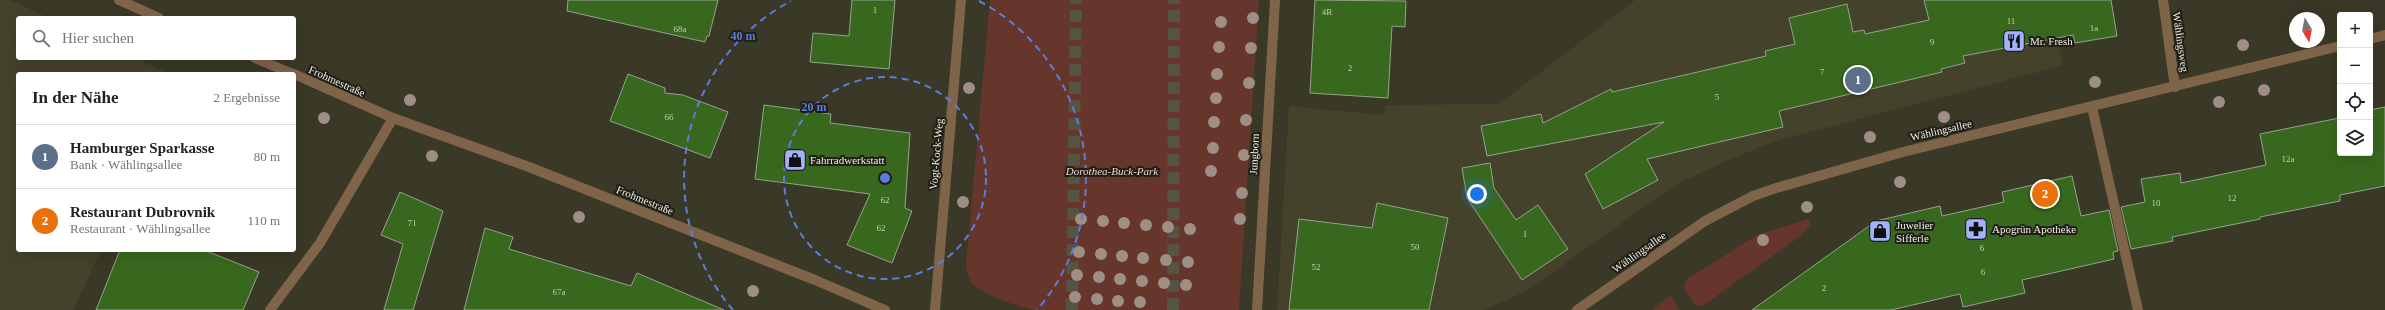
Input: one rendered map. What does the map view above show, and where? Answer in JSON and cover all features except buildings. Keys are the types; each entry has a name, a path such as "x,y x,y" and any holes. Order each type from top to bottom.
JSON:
{"street":[{"path":"119,0 155,16"},
{"name":"Vogt-Kock-Weg","path":"935,310 961,0"},
{"name":"Jungborn","path":"1257,310 1275,0"},
{"name":"Wählingsweg","path":"2163,0 2175,87"},
{"path":"2373,38 2385,35"},
{"name":"Wählingsallee","path":"1577,310 1705,220 1753,196 1903,152 2337,47"},
{"name":"Frohmestraße","path":"260,60 288,72"},
{"name":"Frohmestraße","path":"296,75 393,118 529,167 815,280 885,310"},
{"path":"2092,107 2138,310"},
{"path":"270,310 320,243 393,118"}],"shaded area":[{"path":"0,0 10,0 45,16 16,16 16,60 139,60 166,72 16,72 16,252 100,252 73,310 0,310"},
{"path":"1635,0 2052,0 2062,66 1779,140 1728,160 1675,185 1528,290 1484,310 1277,310 1289,106 1384,115 1385,105 1499,104"}],"green space":[{"name":"Dorothea-Buck-Park","path":"990,0 1259,0 1239,310 1035,310 1011,303 983,292 971,281 966,265"},
{"path":"1808,219 1811,224 1802,235 1704,305 1696,306 1684,288 1686,280 1757,235"},
{"path":"1671,294 1679,310 1652,310"}],"tunnel":[{"path":"1072,310 1076,0"},
{"path":"1173,310 1174,0"}],"place":[{"name":"Mr. Fresh","path":"2014,41"},
{"name":"Hamburger Sparkasse","path":"1858,80"},
{"name":"Fahrradwerkstatt","path":"795,160"},
{"name":"Restaurant Dubrovnik","path":"2045,194"},
{"name":"Apogrün Apotheke","path":"1976,229"},
{"name":"Juwelier Sifferle","path":"1880,231"}]}
